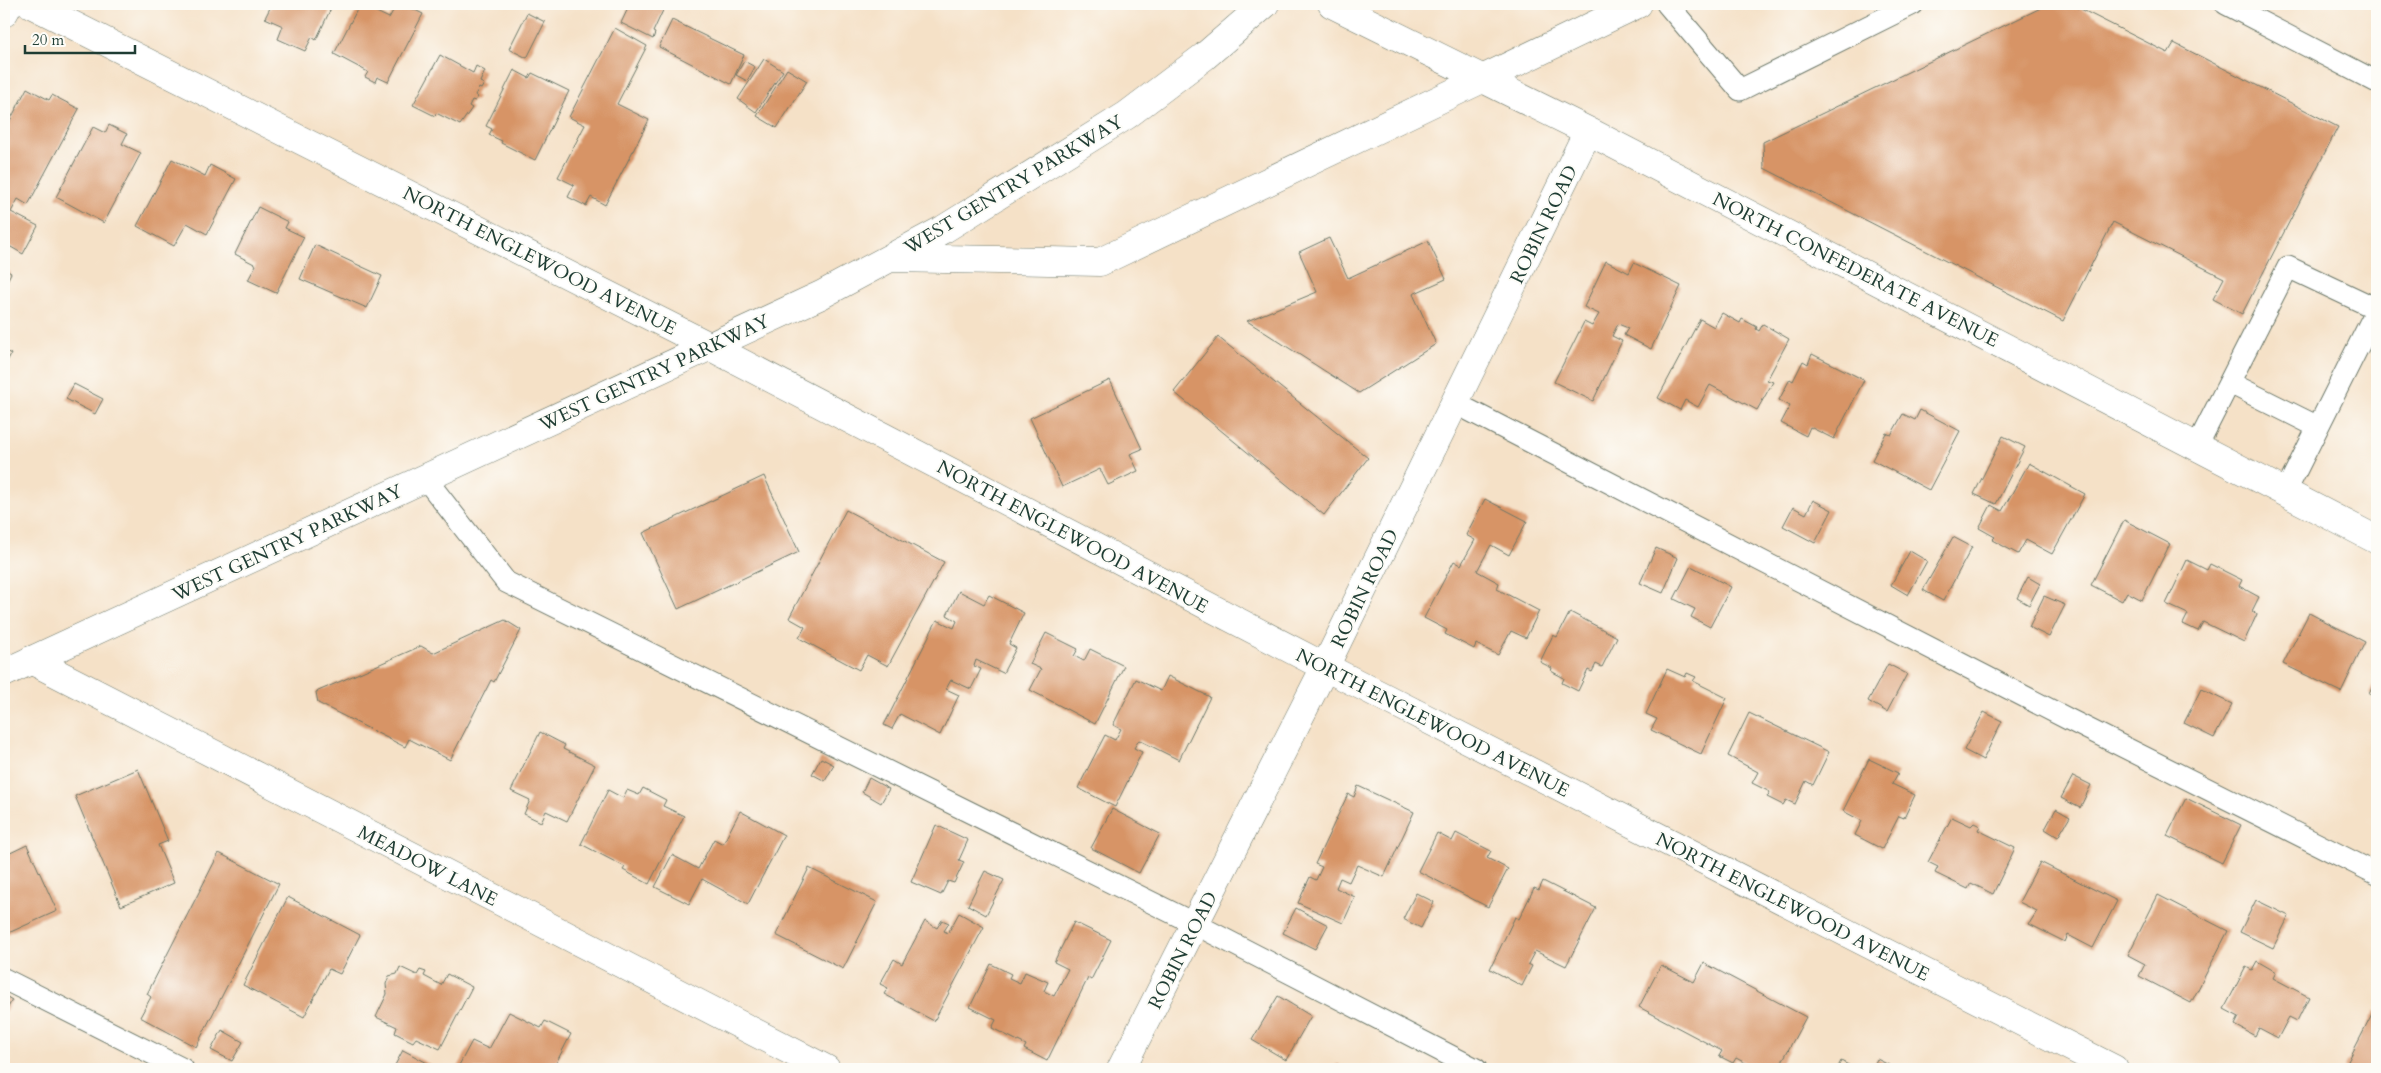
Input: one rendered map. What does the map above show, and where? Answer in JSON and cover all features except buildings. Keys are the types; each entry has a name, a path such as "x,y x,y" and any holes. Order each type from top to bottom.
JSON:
{"street":[{"path":"4,13 8,4"},
{"name":"NORTH ENGLEWOOD AVENUE","path":"31,4 711,347 1325,667 2114,1069"},
{"name":"WEST GENTRY PARKWAY","path":"4,673 821,295 944,229 1127,115 1206,56 1266,4"},
{"name":"NORTH CONFEDERATE AVENUE","path":"1332,4 1588,131 2377,540"},
{"path":"890,258 1100,262 1638,4"},
{"name":"ROBIN ROAD","path":"1121,1069 1325,667 1588,131"},
{"name":"MEADOW LANE","path":"31,660 826,1069"}],"lane":[{"path":"1667,4 1740,90 1913,4"},
{"path":"2226,4 2377,82"},
{"path":"2197,446 2288,267 2377,309 2285,493"},
{"path":"2230,383 2318,427"},
{"path":"1455,403 2053,711 2377,874"},
{"path":"425,478 506,582 1195,924 1476,1069"},
{"path":"4,979 183,1069"}]}
